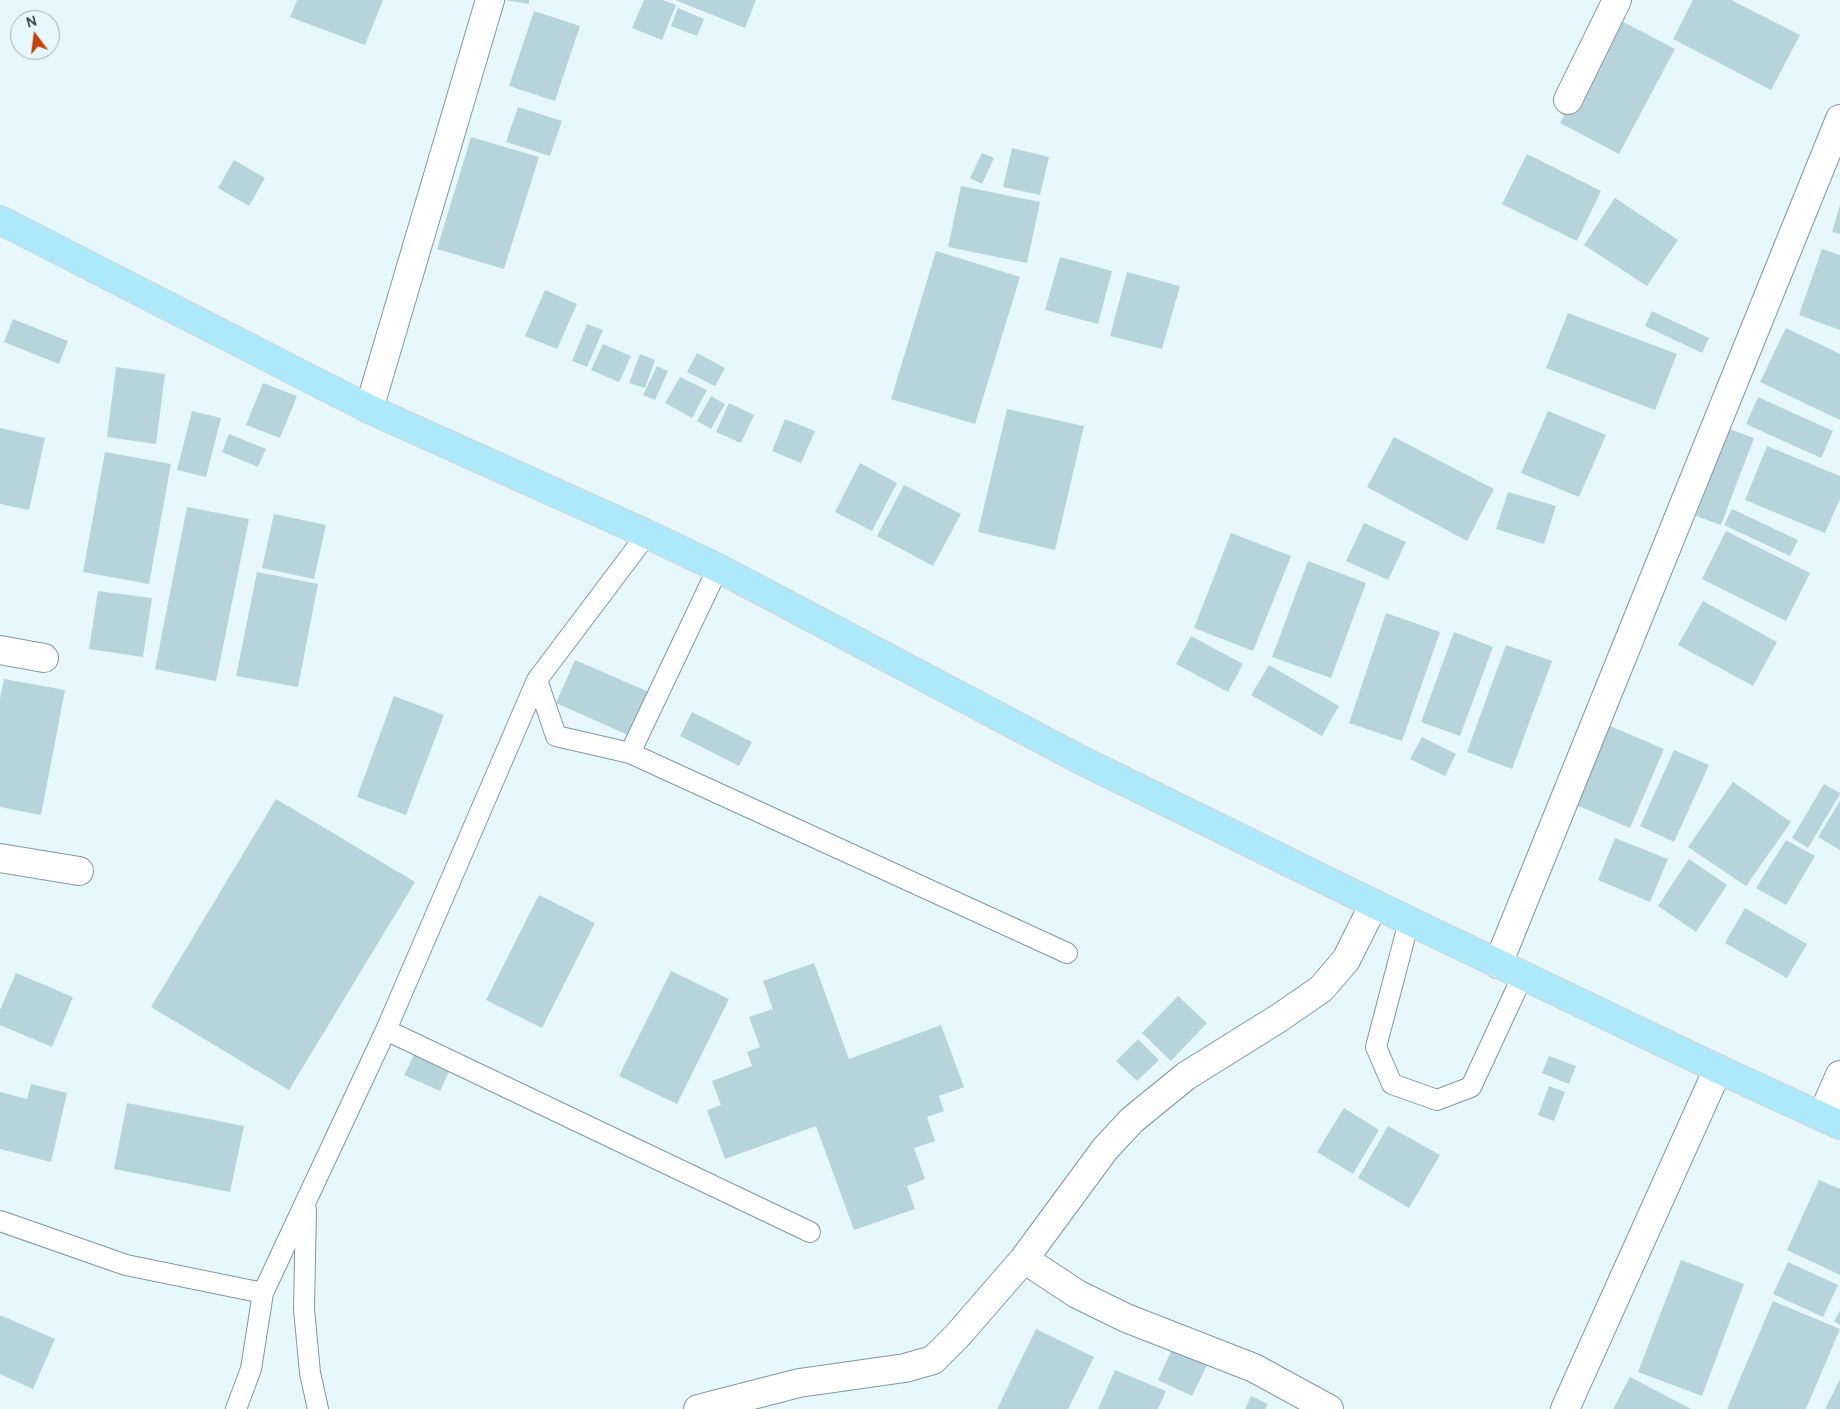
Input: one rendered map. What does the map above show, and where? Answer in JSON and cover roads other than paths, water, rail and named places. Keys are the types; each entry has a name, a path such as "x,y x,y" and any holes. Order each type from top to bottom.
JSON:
{"main road":[{"path":"0,220 369,409 647,534 718,568 1079,759 1498,964 1831,1121"}],"street":[{"path":"369,409 490,0"},
{"path":"1568,100 1617,0"},
{"path":"1498,964 1840,119"},
{"path":"0,650 44,658"},
{"path":"0,858 78,872"},
{"path":"698,1409 798,1383 905,1368 933,1360 1024,1259 1106,1149 1132,1120 1186,1076 1279,1018 1321,989 1346,960 1374,904"},
{"path":"1565,1409 1718,1069"},
{"path":"1831,1121 1840,1075"},
{"path":"1024,1259 1077,1294 1126,1318 1254,1368 1329,1409"}],"lane":[{"path":"236,1409 251,1369 263,1293 386,1030 537,680 647,534"},
{"path":"630,753 718,568"},
{"path":"537,680 556,736 630,753 1067,953"},
{"path":"1409,920 1376,1047 1392,1084 1437,1100 1470,1087 1523,975"},
{"path":"386,1030 810,1232"},
{"path":"306,1203 304,1309 310,1374 318,1409"},
{"path":"0,1221 126,1265 263,1293"}]}
